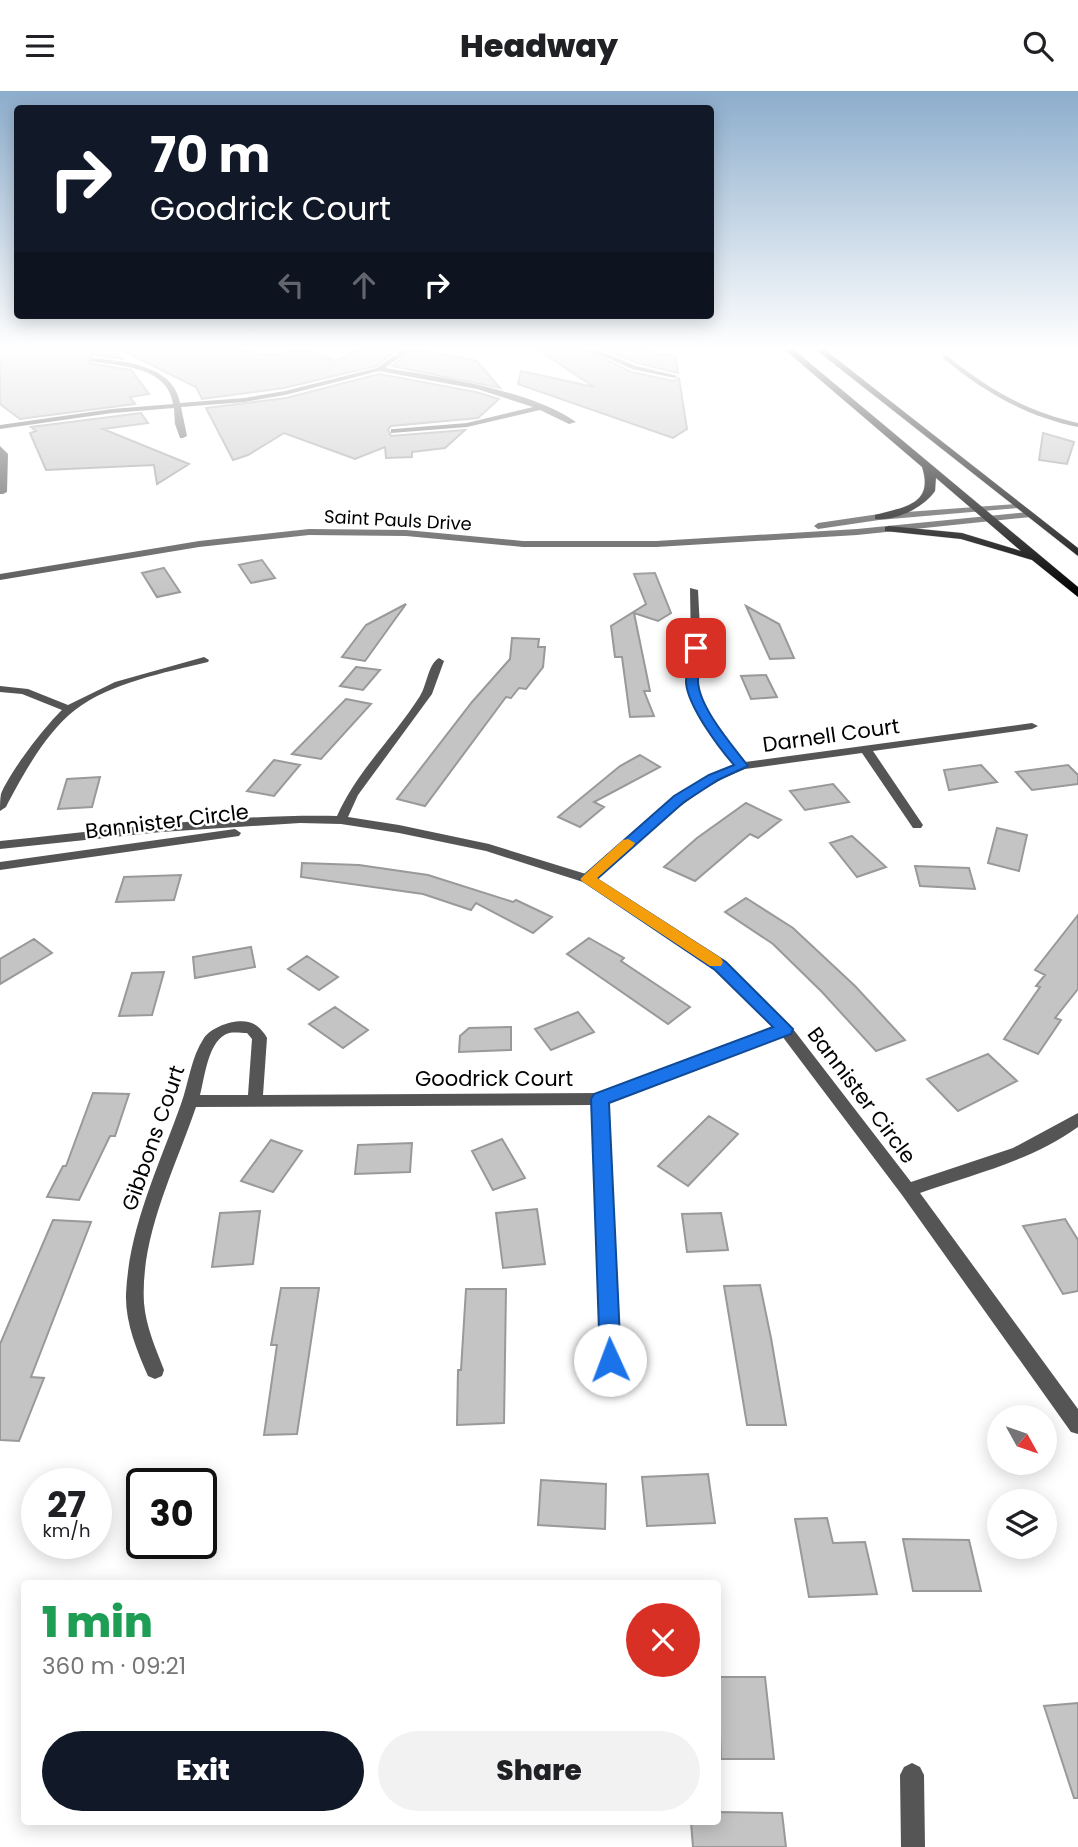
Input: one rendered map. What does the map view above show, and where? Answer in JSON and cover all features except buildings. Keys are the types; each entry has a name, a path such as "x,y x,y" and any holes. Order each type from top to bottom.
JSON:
{"main road":[{"path":"885,431 1078,593"},
{"path":"922,431 1078,553"},
{"path":"879,517 906,509 927,496 932,484 927,467"},
{"path":"889,529 962,536 1039,560"}],"street":[{"path":"181,431 183,436"},
{"path":"0,448 4,454 3,492"},
{"name":"Saint Pauls Drive","path":"713,540 879,517 1016,506"},
{"name":"Saint Pauls Drive","path":"0,577 199,544 334,531 407,533 561,545 656,544 889,529 1028,515"},
{"path":"693,590 696,648 692,683 695,695 724,745 742,766"},
{"path":"0,807 30,758 69,709 122,683 204,660"},
{"path":"341,820 352,795 427,694 439,661"},
{"path":"0,689 24,691 69,709"},
{"name":"Darnell Court","path":"588,879 679,799 714,777 742,766 1032,726"},
{"path":"866,750 916,825"},
{"name":"Bannister Circle","path":"0,845 160,828 300,819 341,820 489,848 588,879 721,966 785,1029 908,1191 1078,1425"},
{"name":"Bannister Circle","path":"0,866 150,843 341,820"},
{"name":"Gibbons Court","path":"155,1370 140,1329 134,1296 140,1253 154,1193 190,1101 210,1039 225,1027 251,1028 260,1038 255,1101"},
{"name":"Goodrick Court","path":"190,1101 600,1099 785,1029"},
{"path":"600,1099 610,1360"},
{"path":"908,1191 1018,1151 1053,1136 1078,1119"},
{"path":"912,1775 913,1847"}],"slow traffic":[{"path":"628,843 588,879 716,962"}],"route":[{"path":"610,1360 600,1099 785,1029 721,966 588,879 679,799 714,777 742,766 724,745 695,695 692,675 696,648"}]}
